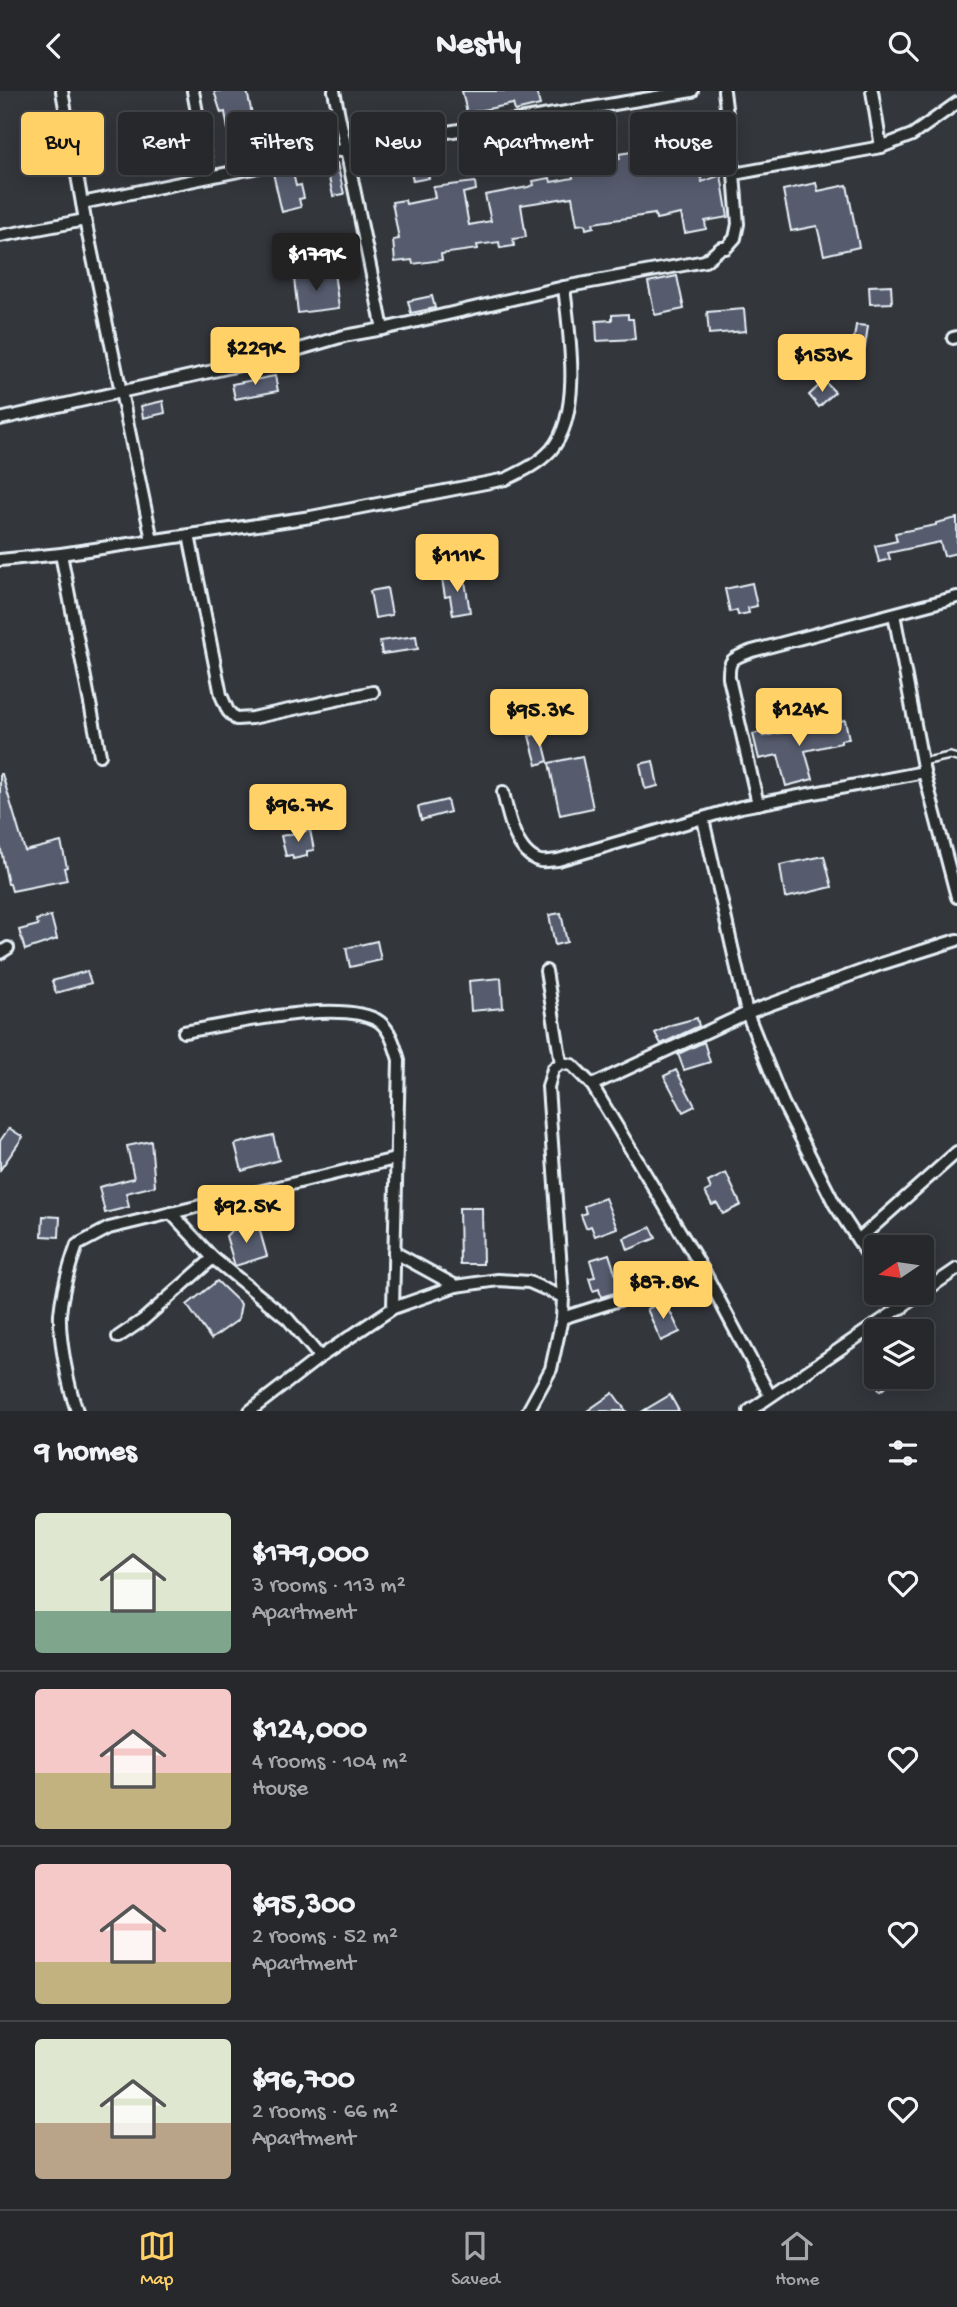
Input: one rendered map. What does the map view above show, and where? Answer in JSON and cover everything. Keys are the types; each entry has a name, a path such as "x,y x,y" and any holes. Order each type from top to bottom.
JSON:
{"street":[{"path":"62,91 85,221 152,540"},
{"path":"193,91 209,177"},
{"path":"334,91 383,329"},
{"path":"82,203 346,149 692,91"},
{"path":"724,91 727,112"},
{"path":"872,91 881,147"},
{"path":"736,174 881,147 912,135 957,103"},
{"path":"0,419 262,360 344,336 564,287 705,261 721,248 726,248 735,238 738,224 734,175"},
{"path":"0,236 85,221"},
{"path":"0,560 61,554 311,517 506,479 532,467 552,448 565,423 568,409 570,342 564,287"},
{"path":"189,535 221,695 228,711 236,719 252,718 373,692"},
{"path":"61,554 100,755"},
{"path":"758,804 729,678 728,666 732,660 752,651 957,597"},
{"path":"894,614 923,767 957,897"},
{"path":"503,792 513,832 524,849 540,861 558,860 758,804 923,767"},
{"path":"703,819 747,1013 783,1103 835,1205 864,1249"},
{"path":"592,1085 747,1013 881,964 957,940"},
{"path":"546,971 561,1063"},
{"path":"184,1032 313,1012 357,1012 380,1023 392,1038 399,1060 393,1308"},
{"path":"528,1411 551,1369 562,1318 563,1297 548,1087 552,1069 561,1063 572,1065 592,1085 705,1273 770,1396"},
{"path":"858,1240 957,1152"},
{"path":"77,1411 68,1379 60,1315 77,1245 109,1228 396,1159"},
{"path":"170,1213 213,1258 288,1319 320,1357"},
{"path":"394,1252 456,1286"},
{"path":"118,1337 144,1320 213,1258"},
{"path":"749,1411 957,1269"},
{"path":"562,1318 705,1273"},
{"path":"250,1411 320,1357 393,1308 456,1286 498,1280 529,1282 563,1297"}],"lane":[{"path":"923,767 950,756 957,758"}],"building":[{"path":"214,91 247,91 252,112 227,112 227,124 225,112 221,113"},
{"path":"462,91 536,91 540,105 515,111 513,104 467,112"},
{"path":"630,152 630,175 701,175 702,182 721,175 728,217 705,221 706,229 685,233 681,214 656,219 655,214 593,223 594,227 586,229 585,224 577,225 572,197 521,205 526,237 513,239 514,246 500,248 499,242 477,245 478,249 441,254 442,260 413,264 412,260 395,262 393,240 399,239 392,202 405,200 406,204 435,198 433,187 475,182 476,190 463,193 469,225 491,221 485,195 528,187 534,185 533,181 550,178 551,182 573,178 573,175 616,175 616,159 620,159 619,154"},
{"path":"337,163 344,194 333,196 328,175 337,175"},
{"path":"273,175 293,175 296,186 301,185 304,198 299,199 301,207 282,212"},
{"path":"412,175 428,175 429,178 413,181"},
{"path":"816,183 818,191 847,185 859,247 824,255 817,226 791,231 783,190"},
{"path":"334,273 339,308 298,313 294,278"},
{"path":"677,276 684,309 655,315 648,282"},
{"path":"891,285 892,303 870,304 869,286"},
{"path":"432,296 435,308 411,313 408,301"},
{"path":"744,309 746,331 709,334 707,312"},
{"path":"628,314 628,319 633,319 635,339 597,341 596,321 612,320 612,315"},
{"path":"856,325 868,326 865,347 853,345"},
{"path":"275,376 278,391 235,399 232,384"},
{"path":"824,381 835,392 819,407 809,395"},
{"path":"163,401 165,413 143,418 141,406"},
{"path":"957,518 957,553 944,556 940,542 888,553 890,559 879,562 875,546 897,541 895,533"},
{"path":"464,575 470,612 453,615 450,596 445,597 442,579"},
{"path":"752,583 757,606 748,608 749,613 738,615 737,610 730,612 725,589"},
{"path":"387,588 392,615 375,618 370,591"},
{"path":"416,636 418,649 382,654 380,641"},
{"path":"845,720 849,739 805,751 813,779 786,786 778,755 759,759 753,734 761,732 763,736"},
{"path":"541,733 548,761 537,765 529,736"},
{"path":"582,756 593,808 560,815 549,763"},
{"path":"653,761 658,786 645,789 640,764"},
{"path":"0,774 25,851 61,842 67,880 12,891 8,884 0,845"},
{"path":"447,800 450,812 421,820 418,807"},
{"path":"310,830 314,850 307,851 307,856 293,859 292,855 286,856 281,836"},
{"path":"824,856 832,887 785,898 780,865"},
{"path":"561,913 567,942 555,945 549,915"},
{"path":"51,916 57,939 25,950 19,930 38,925 36,920"},
{"path":"377,941 381,960 350,967 346,948"},
{"path":"87,971 91,983 56,993 52,981"},
{"path":"501,978 503,1008 471,1011 469,981"},
{"path":"697,1018 699,1026 661,1044 655,1033 671,1025"},
{"path":"704,1042 710,1062 684,1070 678,1054"},
{"path":"676,1070 695,1106 683,1112 664,1076"},
{"path":"9,1128 23,1137 0,1170 0,1141"},
{"path":"273,1135 279,1160 242,1171 235,1144"},
{"path":"151,1141 155,1186 126,1193 129,1207 105,1213 99,1187 134,1178 127,1146"},
{"path":"726,1173 741,1205 723,1214 717,1203 712,1205 705,1192 711,1189 708,1182"},
{"path":"605,1198 617,1228 595,1236 591,1226 586,1228 581,1215 586,1213 584,1206"},
{"path":"459,1208 482,1208 483,1264 460,1264"},
{"path":"43,1216 60,1217 59,1237 42,1236"},
{"path":"252,1224 254,1229 259,1228 267,1256 235,1266 226,1236 232,1230"},
{"path":"651,1227 656,1238 628,1250 624,1238"},
{"path":"609,1254 621,1291 601,1297 599,1289 593,1291 589,1278 595,1277 590,1260"},
{"path":"217,1281 241,1304 238,1320 211,1339 187,1305"},
{"path":"665,1301 680,1332 661,1341 647,1309"},
{"path":"613,1393 626,1411 587,1411"},
{"path":"670,1395 679,1411 643,1411"}]}
